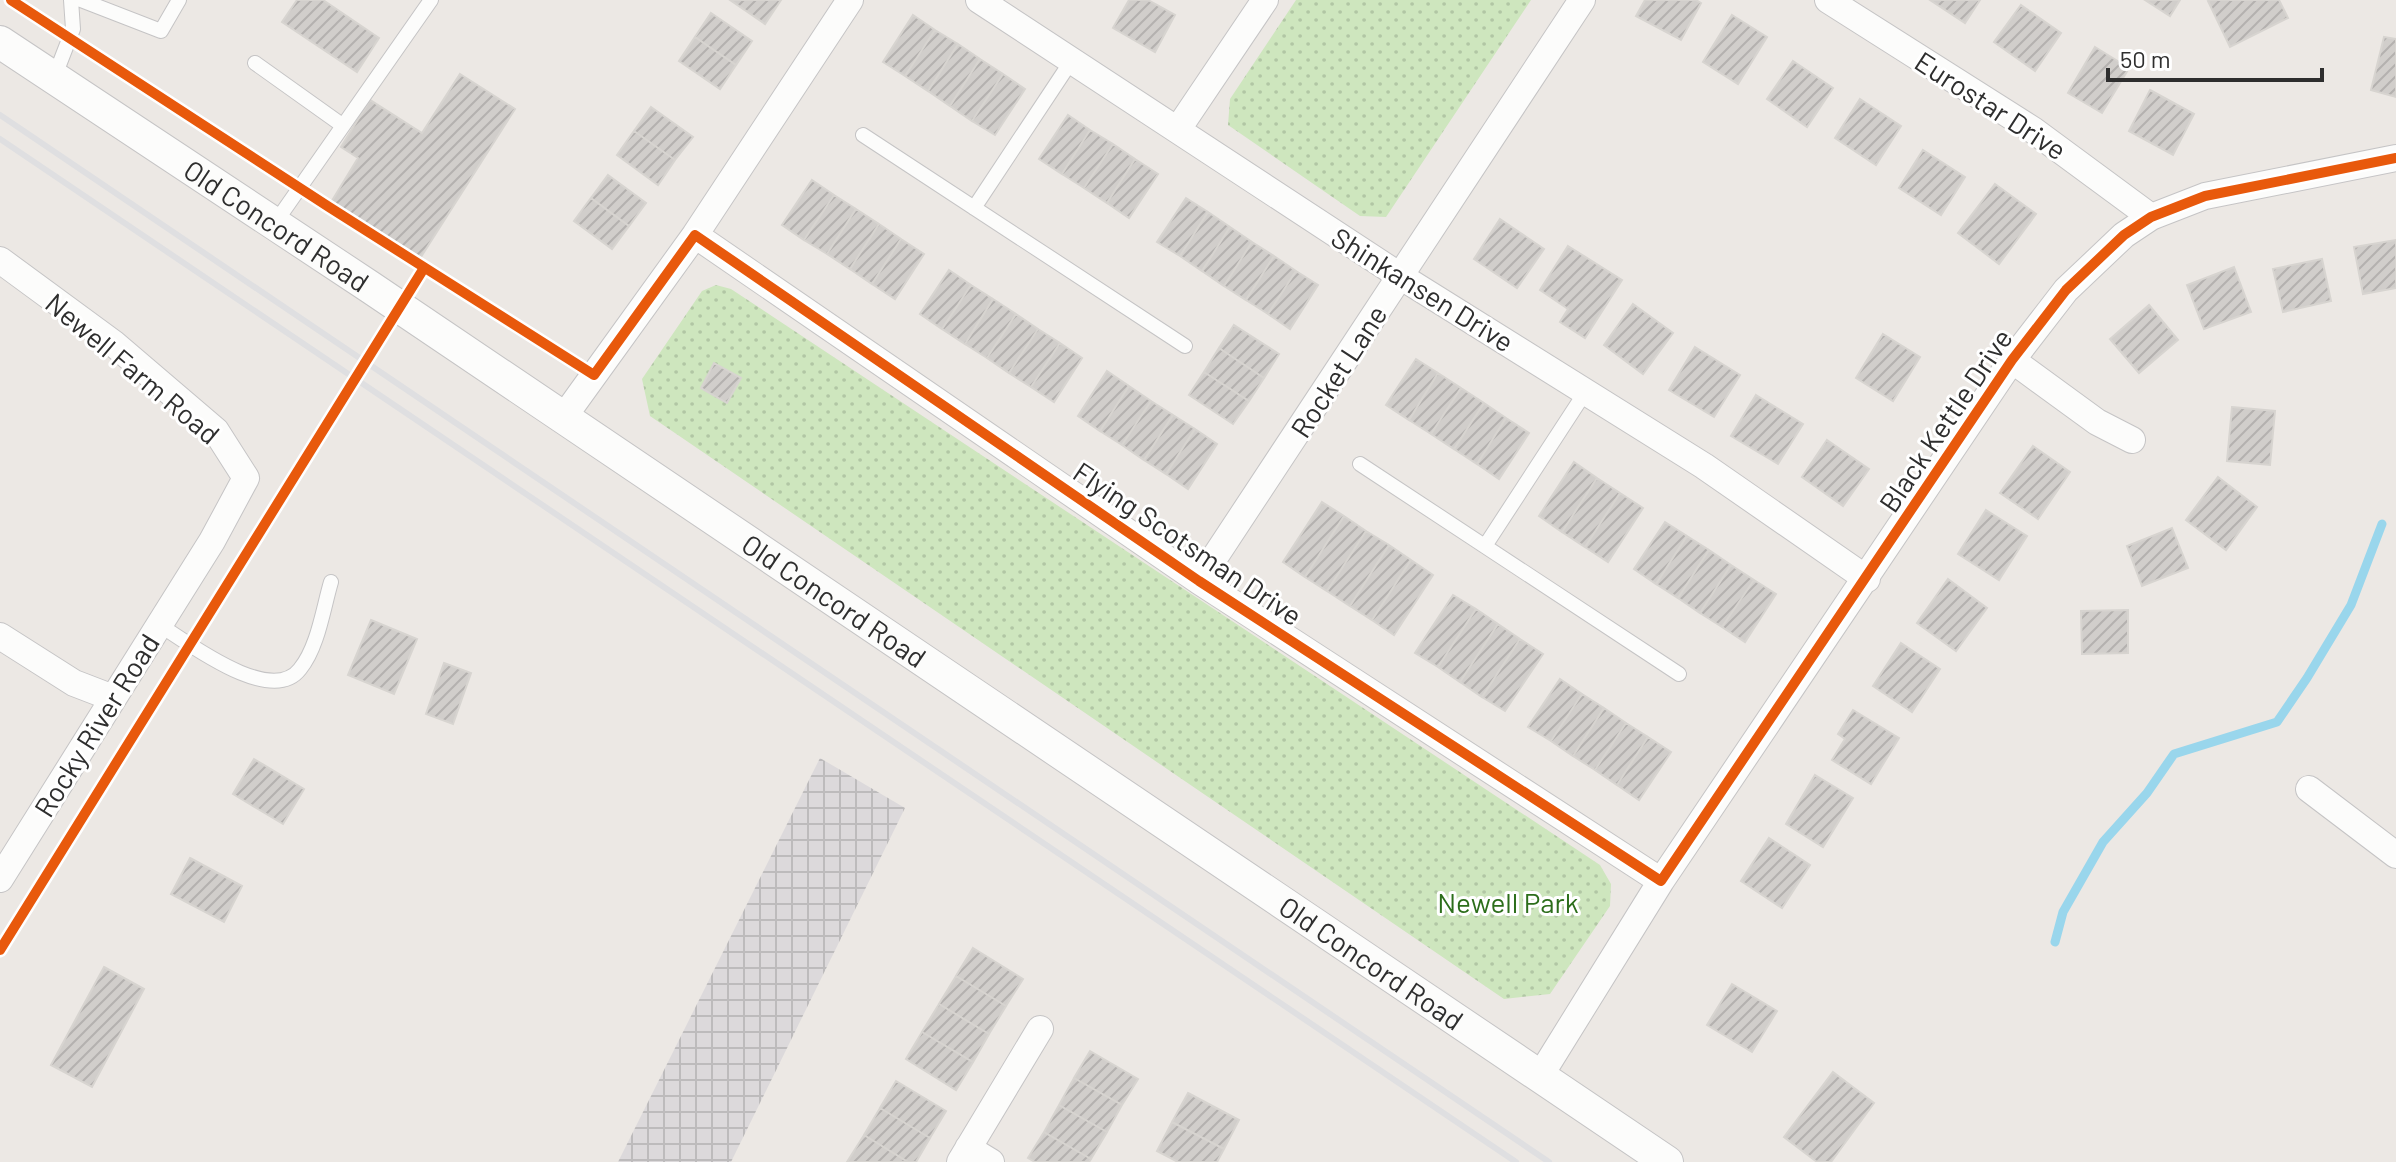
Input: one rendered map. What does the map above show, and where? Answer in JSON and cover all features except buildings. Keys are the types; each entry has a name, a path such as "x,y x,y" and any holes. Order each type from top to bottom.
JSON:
{"street":[{"path":"563,418 695,235 850,0"},
{"name":"Shinkansen Drive","path":"979,0 1400,276 1704,466 1867,579"},
{"path":"1178,129 1265,0"},
{"name":"Rocket Lane","path":"1199,581 1582,0"},
{"name":"Eurostar Drive","path":"1844,4 2033,130 2151,217"},
{"name":"Old Concord Road","path":"0,42 275,223 1667,1162"},
{"name":"Black Kettle Drive","path":"1540,1076 1661,881 2012,360 2066,290 2124,235 2151,217 2205,196 2396,158"},
{"name":"Flying Scotsman Drive","path":"695,235 1199,581 1661,881"},
{"name":"Newell Farm Road","path":"0,260 113,343 216,431 246,478 212,541 162,618"},
{"path":"2012,360 2097,422 2132,440"},
{"name":"Rocky River Road","path":"0,879 162,618"},
{"path":"0,636 74,683 113,698"},
{"path":"2309,789 2396,855"},
{"path":"991,1162 964,1155 1040,1029"}],"lane":[{"path":"54,78 73,29 71,0"},
{"path":"81,0 161,31 179,0"},
{"path":"275,223 431,0"},
{"path":"974,208 1072,60"},
{"path":"255,63 342,125"},
{"path":"863,135 1185,346"},
{"path":"1485,546 1586,391"},
{"path":"1360,464 1679,674"},
{"path":"162,618 235,671 275,682 289,679 300,670 310,650 331,582"}],"shaded area":[{"path":"820,758 905,808 731,1162 618,1162"}],"green space":[{"path":"1296,0 1531,0 1386,217 1360,216 1228,125 1230,99"},
{"name":"Newell Park","path":"716,285 731,289 1600,865 1611,884 1610,906 1550,994 1504,999 650,416 642,379 702,291"}],"waterway":[{"path":"2055,942 2063,912 2103,842 2147,793 2174,754 2277,722 2351,605 2382,524"}],"railway":[{"path":"0,115 1549,1162"},
{"path":"0,139 1516,1162"}],"cycle path":[{"path":"11,0 594,375 695,235 1199,581 1661,881 2012,360 2066,290 2124,235 2151,217 2205,196 2396,158"},
{"path":"0,950 424,268"}]}
